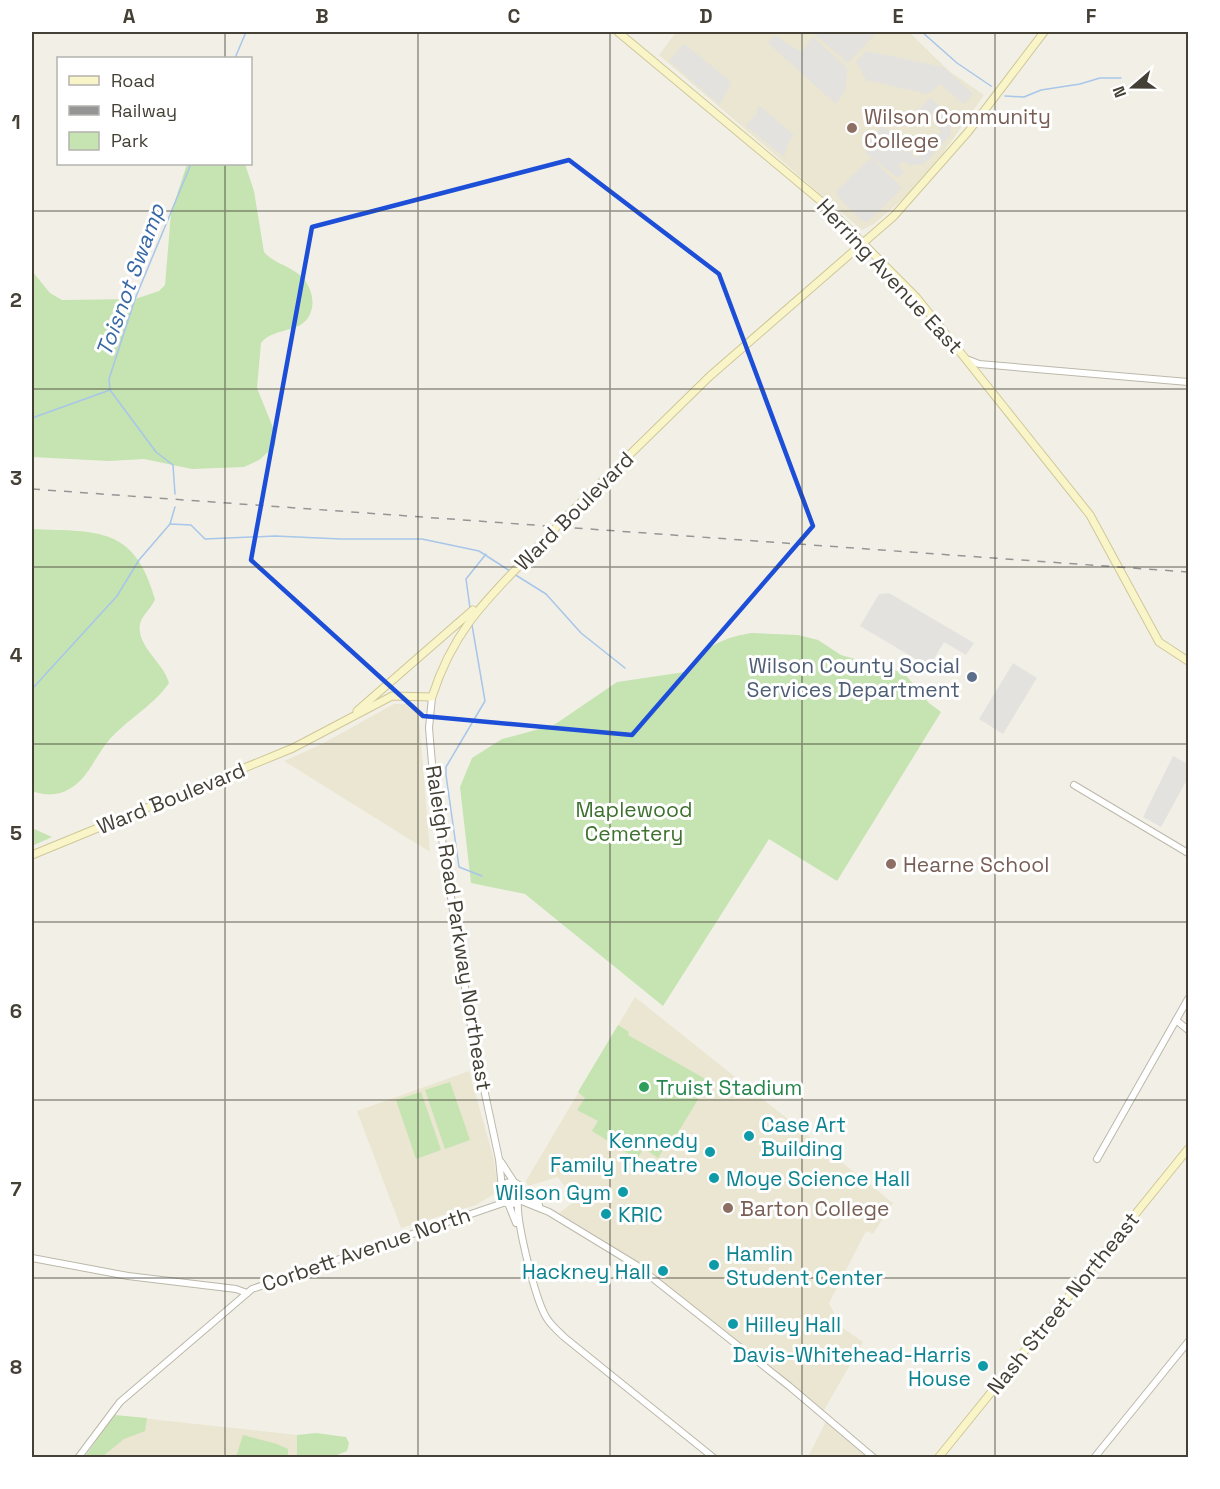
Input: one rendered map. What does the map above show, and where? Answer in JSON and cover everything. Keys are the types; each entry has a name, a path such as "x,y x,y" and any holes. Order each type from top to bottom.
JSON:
{"main road":[{"name":"Herring Avenue East","path":"618,32 785,170 864,243 917,298 969,360 1103,533 1116,564 1159,642 1188,661"},
{"name":"Ward Boulevard","path":"32,855 263,761 341,724 392,696 432,697 448,655 482,603 710,376 894,216 928,181 1044,32"},
{"path":"341,724 482,603"},
{"name":"Nash Street Northeast","path":"938,1458 1188,1149"}],"street":[{"path":"969,360 979,364 1058,372 1188,382"},
{"name":"Raleigh Road Parkway Northeast","path":"432,697 429,728 436,799 474,1041 499,1159 501,1190"},
{"path":"1074,784 1188,853"},
{"path":"1097,1159 1188,999"},
{"path":"1176,1020 1188,1030"},
{"name":"Raleigh Road Parkway Northeast","path":"499,1159 514,1182"},
{"path":"544,1209 514,1182 507,1183 501,1190 518,1226 541,1306 548,1321 564,1337 714,1458"},
{"path":"518,1226 522,1189"},
{"name":"Corbett Avenue North","path":"489,1206 501,1190"},
{"path":"507,1202 519,1201 544,1209 606,1244 636,1265 789,1386 874,1458"},
{"name":"Corbett Avenue North","path":"32,1258 128,1276 236,1289 247,1293 288,1275 489,1206 507,1202"},
{"path":"78,1458 120,1402 247,1293"},
{"path":"1094,1458 1188,1342"}],"highlighted area":[{"path":"569,160 719,274 813,526 632,735 423,716 251,560 312,227"}],"shaded area":[{"name":"Wilson Community College","path":"676,32 909,32 949,71 984,95 943,153 903,199 874,224 862,230 659,55"},
{"path":"812,32 877,32 848,63"},
{"path":"774,35 801,52 813,37 847,68 846,88 836,104 768,43"},
{"path":"684,44 731,82 720,105 669,61"},
{"path":"867,51 943,67 973,94 964,104 940,84 928,94 866,80 856,61"},
{"path":"930,98 940,106 924,123 914,115"},
{"path":"760,106 794,135 788,142 784,157 745,125 757,114 757,107"},
{"path":"942,114 948,114 950,118 951,134 924,164 910,165 903,161 898,166 904,171 898,178 866,153 869,140 883,126 906,146 913,156 919,157 941,132 936,121"},
{"path":"871,158 902,188 868,222 861,220 838,197 837,190"},
{"path":"889,593 974,643 966,655 944,642 929,667 860,626 879,594"},
{"path":"1013,663 1037,678 1003,734 979,719"},
{"path":"394,704 414,704 419,717 430,852 284,761 320,745"},
{"path":"1173,756 1188,764 1188,778 1161,827 1143,817"},
{"name":"Barton College","path":"635,997 893,1203 873,1234 866,1231 829,1303 840,1326 863,1342 823,1412 674,1290 614,1247 559,1213 575,1201 558,1177 528,1186 526,1181"},
{"path":"469,1071 494,1160 498,1188 494,1194 476,1205 401,1228 357,1111"},
{"path":"114,1415 297,1435 297,1457 92,1458"},
{"path":"826,1421 868,1457 808,1457"}],"green space":[{"path":"187,165 245,165 254,191 264,252 299,274 311,292 312,308 309,317 297,327 267,337 261,343 257,388 276,435 275,446 259,460 244,467 192,469 144,459 109,461 32,457 32,271 50,293 62,300 135,299 159,291 165,285 171,213"},
{"path":"32,529 95,533 125,546 136,558 146,575 155,599 140,624 142,640 162,668 169,683 154,700 110,739 81,780 66,791 52,794 32,791"},
{"name":"Maplewood Cemetery","path":"751,633 798,635 818,640 841,655 904,673 929,703 941,712 837,881 769,839 663,1006 525,894 471,883 460,787 472,758 502,739 554,725 617,682 685,672 714,645 729,638"},
{"path":"32,828 52,837 32,846"},
{"name":"Truist Stadium","path":"618,1025 629,1032 628,1035 709,1081 668,1149 665,1147 658,1158 644,1148 637,1159 592,1131 598,1121 577,1110 585,1098 578,1092"},
{"path":"450,1082 470,1140 445,1149 425,1090"},
{"path":"421,1092 441,1150 416,1159 396,1100"},
{"path":"114,1415 147,1418 145,1431 124,1439 102,1457 84,1458"},
{"path":"316,1433 346,1437 349,1443 347,1451 332,1457 297,1457 297,1435"},
{"path":"243,1435 288,1449 288,1457 236,1457"}],"waterway":[{"name":"Toisnot Swamp","path":"235,57 246,32"},
{"path":"922,32 957,63 991,86"},
{"path":"1005,96 1024,97 1041,90 1080,84 1100,78 1121,78"},
{"name":"Toisnot Swamp","path":"175,494 173,465 156,452 110,390 109,379 135,299 191,165"},
{"path":"32,418 110,390"},
{"name":"Toisnot Swamp","path":"32,689 117,596 139,560 170,524 175,507"},
{"path":"170,524 191,525 205,539 275,536 422,539 479,551 510,571"},
{"path":"470,608 466,579 486,554"},
{"path":"514,574 546,594 581,633 625,668"},
{"path":"472,625 485,701 446,767 446,775 459,867 482,876"}],"railway":[{"path":"32,489 1188,572"}],"place":[{"name":"Wilson Community College","path":"852,128"},
{"name":"Wilson County Social Services Department","path":"972,677"},
{"name":"Hearne School","path":"891,864"},
{"name":"Truist Stadium","path":"644,1087"},
{"name":"Case Art Building","path":"749,1136"},
{"name":"Kennedy Family Theatre","path":"710,1152"},
{"name":"Moye Science Hall","path":"714,1178"},
{"name":"Wilson Gym","path":"623,1192"},
{"name":"Barton College","path":"728,1208"},
{"name":"KRIC","path":"606,1214"},
{"name":"Hamlin Student Center","path":"714,1265"},
{"name":"Hackney Hall","path":"663,1271"},
{"name":"Hilley Hall","path":"733,1324"},
{"name":"Davis-Whitehead-Harris House","path":"983,1366"}]}
